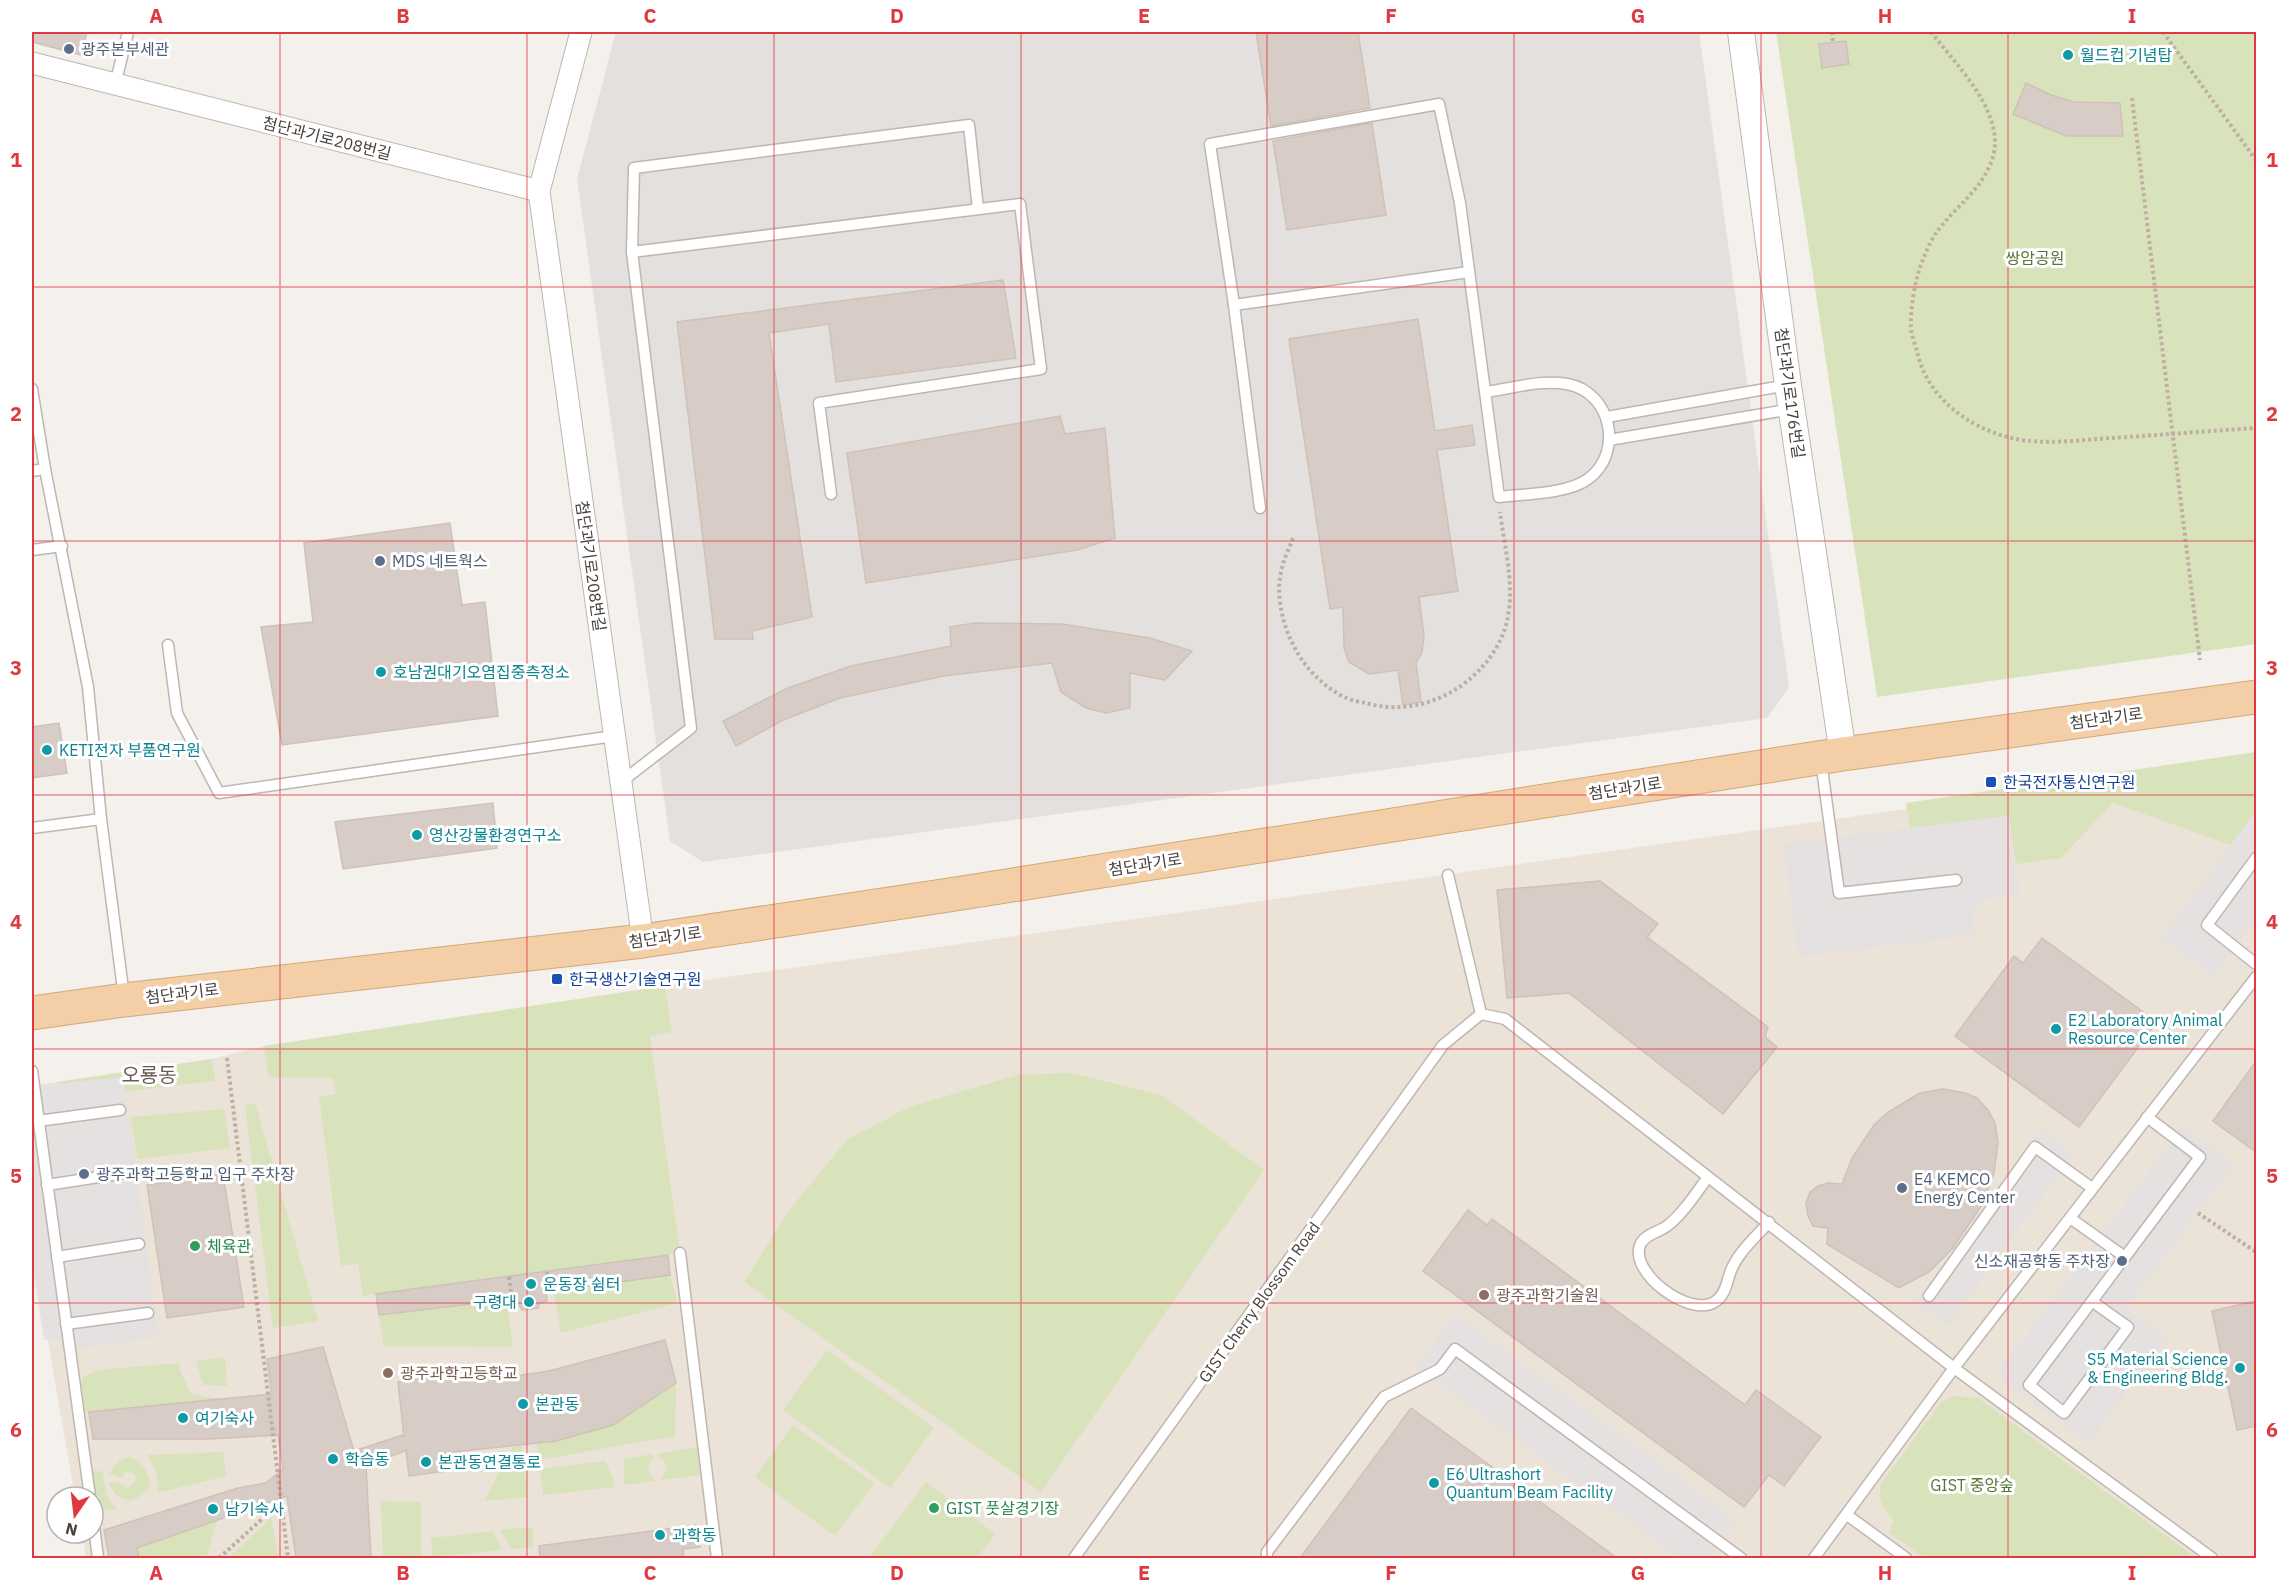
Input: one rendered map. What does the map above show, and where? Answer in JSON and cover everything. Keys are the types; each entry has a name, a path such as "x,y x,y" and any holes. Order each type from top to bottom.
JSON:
{"main road":[{"name":"첨단과기로","path":"32,1013 124,1000 642,941 973,892 1832,756 2256,697"}],"street":[{"name":"첨단과기로208번길","path":"581,32 539,191 642,941"},
{"name":"첨단과기로176번길","path":"1741,32 1790,397 1832,756"},
{"name":"첨단과기로208번길","path":"32,63 539,191"}],"lane":[{"path":"115,85 128,32"},
{"path":"1260,508 1234,305 1210,144 1439,104 1460,203 1498,497 1572,487 1587,480 1600,467 1608,452 1607,417 1598,402 1584,390 1568,384 1550,383 1485,392"},
{"path":"621,782 691,728 632,252 634,168 969,125 978,209"},
{"path":"632,252 1020,204 1041,369 819,403 831,494"},
{"path":"1234,305 1469,272"},
{"path":"32,389 45,469 88,687 101,819 124,1000"},
{"path":"1607,417 1790,397"},
{"path":"1609,440 1790,397"},
{"path":"32,471 45,469"},
{"path":"32,550 62,546"},
{"path":"168,645 177,712 219,793 614,736"},
{"path":"1832,756 1839,893 1956,880"},
{"path":"32,828 101,819"},
{"path":"2256,858 2207,925 2256,964"},
{"path":"1448,875 1481,1014 1505,1019 1954,1368 2212,1558"},
{"path":"1814,1558 1848,1515 1954,1368 2256,977"},
{"name":"GIST Cherry Blossom Road","path":"1074,1558 1443,1045 1481,1014"},
{"path":"32,1071 88,1485"},
{"path":"38,1121 120,1110"},
{"path":"2093,1302 2128,1327 2064,1413 2029,1386 2200,1157 2147,1118"},
{"path":"1929,1296 2035,1147 2092,1188"},
{"path":"47,1185 131,1172"},
{"path":"1708,1177 1672,1221 1645,1238 1640,1244 1639,1260 1648,1274 1668,1293 1683,1302 1698,1307 1711,1305 1720,1299 1737,1258 1769,1222"},
{"path":"2070,1218 2125,1257"},
{"path":"57,1257 139,1244"},
{"path":"680,1254 717,1558"},
{"path":"66,1324 148,1313"},
{"path":"1267,1558 1267,1552 1384,1397 1440,1369 1455,1349 1741,1558"},
{"path":"1848,1515 1906,1558"}],"path":[{"path":"1832,32 1833,42"},
{"path":"1931,32 1982,100 1990,114 1995,144 1986,172 1936,233 1927,249 1915,288 1911,328 1921,367 1941,400 1975,424 2016,439 2058,442 2256,428"},
{"path":"2163,32 2256,160"},
{"path":"2132,98 2200,660"},
{"path":"1293,538 1281,573 1280,610 1292,645 1314,675 1345,698 1381,708 1419,705 1455,692 1484,667 1503,633 1510,596 1498,497"},
{"path":"227,1058 288,1558"},
{"path":"2198,1213 2256,1252"},
{"path":"547,1272 549,1292"},
{"path":"509,1277 512,1299"},
{"path":"219,1558 281,1502"}],"shaded area":[{"path":"616,32 1699,32 1789,687 1767,718 703,862 670,841 577,179"},
{"name":"광주과학기술원","path":"2256,759 2256,1558 86,1558 84,1545 105,1545 105,1485 73,1485 32,1248 32,1086 212,1059 264,1046 665,986"},
{"path":"2256,811 2256,917 2213,976 2161,938"},
{"path":"2009,816 2020,895 1982,900 1972,912 1975,935 1798,957 1784,844"},
{"name":"광주과학고등학교 입구 주차장","path":"123,1077 159,1337 62,1351 61,1338 44,1340 32,1262 32,1086"},
{"name":"신소재공학동 주차장","path":"2183,1126 2234,1165 2127,1308 2167,1338 2088,1444 1996,1375"},
{"path":"2041,1129 2074,1153 1949,1326 1915,1302"},
{"path":"1455,1314 1737,1520 1708,1558 1679,1558 1416,1367"}],"green space":[{"name":"쌍암공원","path":"1776,32 2256,32 2256,644 1877,697"},
{"path":"2256,752 2256,811 2231,845 2113,803 2061,858 2016,864 2009,816 1910,828 1906,803"},
{"path":"665,986 672,1032 650,1036 680,1253 363,1296 358,1263 341,1266 319,1097 335,1094 333,1078 269,1077 264,1046"},
{"path":"212,1059 215,1081 62,1099 57,1082"},
{"path":"1072,1073 1162,1095 1264,1170 1041,1492 744,1282 790,1209 847,1140 909,1107 1018,1075"},
{"path":"255,1103 318,1321 273,1328 245,1105"},
{"path":"224,1109 230,1148 138,1159 130,1117"},
{"path":"670,1275 677,1303 561,1333 554,1291"},
{"path":"507,1300 513,1347 384,1346 379,1315"},
{"path":"827,1350 934,1428 890,1488 783,1410"},
{"path":"225,1357 227,1386 203,1385 196,1361"},
{"path":"179,1363 180,1371 191,1394 220,1399 82,1412 80,1389 83,1377 99,1370"},
{"path":"676,1383 675,1436 539,1460 537,1444 613,1425"},
{"name":"GIST 중앙숲","path":"1954,1396 1978,1398 2196,1558 1925,1558 1889,1533 1894,1520 1882,1504 1881,1484 1941,1402"},
{"path":"793,1425 874,1483 835,1536 755,1477"},
{"path":"522,1446 528,1497 484,1501 513,1447"},
{"path":"697,1447 700,1475 661,1480 667,1467 658,1454"},
{"path":"223,1452 226,1476 157,1493 156,1473 147,1455"},
{"path":"652,1454 653,1459 649,1463 648,1470 655,1481 624,1485 624,1459"},
{"path":"130,1457 144,1468 150,1486 139,1497 128,1500 117,1495 108,1482 123,1484 127,1488 134,1483 136,1476 130,1472 124,1473 122,1478 109,1473 119,1461"},
{"path":"605,1461 614,1481 614,1487 543,1495 540,1469"},
{"path":"92,1470 103,1472 105,1485 94,1485"},
{"name":"GIST 풋살경기장","path":"926,1482 995,1534 977,1558 869,1558"},
{"path":"105,1486 110,1501 117,1509 105,1510"},
{"path":"381,1501 421,1502 421,1558 383,1558"},
{"path":"271,1518 279,1558 228,1558"},
{"path":"217,1521 206,1558 139,1558 137,1548"},
{"path":"532,1527 534,1547 512,1549 499,1530"},
{"path":"493,1531 502,1550 433,1557 431,1538"}],"building":[{"name":"광주본부세관","path":"32,32 87,32 81,55 32,42"},
{"path":"1256,32 1358,32 1370,108 1271,126"},
{"path":"1846,41 1849,64 1822,68 1819,44"},
{"path":"2026,83 2051,95 2074,102 2120,103 2123,136 2066,136 2013,114"},
{"path":"1372,123 1386,215 1287,230 1273,141"},
{"path":"1003,280 1016,358 836,382 829,324 769,333 812,617 752,631 753,639 715,639 677,322"},
{"path":"1418,319 1435,431 1472,425 1475,445 1437,450 1458,591 1419,597 1424,636 1422,652 1416,663 1421,702 1403,705 1398,670 1369,674 1349,662 1344,648 1343,607 1330,609 1289,339"},
{"path":"1060,416 1065,434 1105,428 1115,538 1077,550 866,583 847,453"},
{"name":"호남권대기오염집중측정소","path":"450,523 462,605 485,602 498,716 282,745 261,627 313,622 304,543"},
{"path":"975,623 1062,624 1150,638 1192,651 1165,680 1130,673 1130,708 1106,713 1086,708 1061,692 1052,663 944,676 840,698 783,720 736,746 723,721 788,688 851,666 951,646 950,627"},
{"name":"KETI전자 부품연구원","path":"59,723 67,773 32,778 32,727"},
{"name":"영산강물환경연구소","path":"493,803 497,848 343,869 335,822"},
{"path":"1600,881 1658,924 1647,937 1768,1027 1765,1037 1777,1047 1723,1114 1569,993 1507,998 1497,890"},
{"name":"E2 Laboratory Animal Resource Center","path":"2042,938 2157,1022 2079,1127 1955,1036 2014,956 2023,963"},
{"path":"2256,1061 2256,1152 2213,1121"},
{"name":"E4 KEMCO Energy Center","path":"1943,1089 1977,1098 1988,1110 1995,1123 1998,1142 1994,1173 1982,1205 1953,1248 1929,1272 1899,1288 1827,1244 1828,1228 1813,1226 1806,1204 1810,1192 1818,1186 1828,1183 1842,1184 1852,1158 1874,1125 1888,1112 1920,1093"},
{"name":"체육관","path":"223,1174 244,1307 167,1318 147,1185"},
{"path":"1468,1210 1487,1225 1492,1219 1745,1405 1756,1390 1821,1437 1784,1486 1769,1475 1744,1507 1423,1271"},
{"name":"운동장 쉼터","path":"668,1255 670,1275 546,1292 547,1301 540,1303 538,1308 522,1310 519,1305 505,1300 379,1315 376,1294"},
{"name":"S5 Material Science & Engineering Bldg.","path":"2256,1301 2256,1426 2237,1430 2212,1311"},
{"path":"665,1340 676,1383 613,1425 556,1441 444,1453 446,1471 409,1476 406,1450 366,1467 371,1558 296,1558 287,1496 137,1548 139,1558 109,1558 105,1530 238,1488 266,1483 283,1469 278,1435 210,1439 93,1439 89,1412 272,1394 267,1359 323,1347 354,1451 403,1435 404,1437 398,1382 439,1376 477,1378 549,1371"},
{"name":"E6 Ultrashort Quantum Beam Facility","path":"1411,1408 1617,1558 1300,1558"},
{"name":"과학동","path":"697,1525 700,1547 683,1549 684,1558 540,1558 539,1546"}],"place":[{"name":"광주본부세관","path":"69,49"},
{"name":"월드컵 기념탑","path":"2068,55"},
{"name":"MDS 네트웍스","path":"380,561"},
{"name":"호남권대기오염집중측정소","path":"381,672"},
{"name":"KETI전자 부품연구원","path":"47,750"},
{"name":"한국전자통신연구원","path":"1991,782"},
{"name":"영산강물환경연구소","path":"417,835"},
{"name":"한국생산기술연구원","path":"557,979"},
{"name":"E2 Laboratory Animal Resource Center","path":"2056,1029"},
{"name":"광주과학고등학교 입구 주차장","path":"84,1174"},
{"name":"E4 KEMCO Energy Center","path":"1902,1188"},
{"name":"체육관","path":"195,1246"},
{"name":"신소재공학동 주차장","path":"2122,1261"},
{"name":"운동장 쉼터","path":"531,1284"},
{"name":"광주과학기술원","path":"1484,1295"},
{"name":"구령대","path":"529,1302"},
{"name":"S5 Material Science & Engineering Bldg.","path":"2240,1368"},
{"name":"광주과학고등학교","path":"388,1373"},
{"name":"본관동","path":"523,1404"},
{"name":"여기숙사","path":"183,1418"},
{"name":"학습동","path":"333,1459"},
{"name":"본관동연결통로","path":"426,1462"},
{"name":"E6 Ultrashort Quantum Beam Facility","path":"1434,1483"},
{"name":"GIST 풋살경기장","path":"934,1508"},
{"name":"남기숙사","path":"213,1509"},
{"name":"과학동","path":"660,1535"}],"district":[{"name":"오룡동","path":"149,1074"}]}
